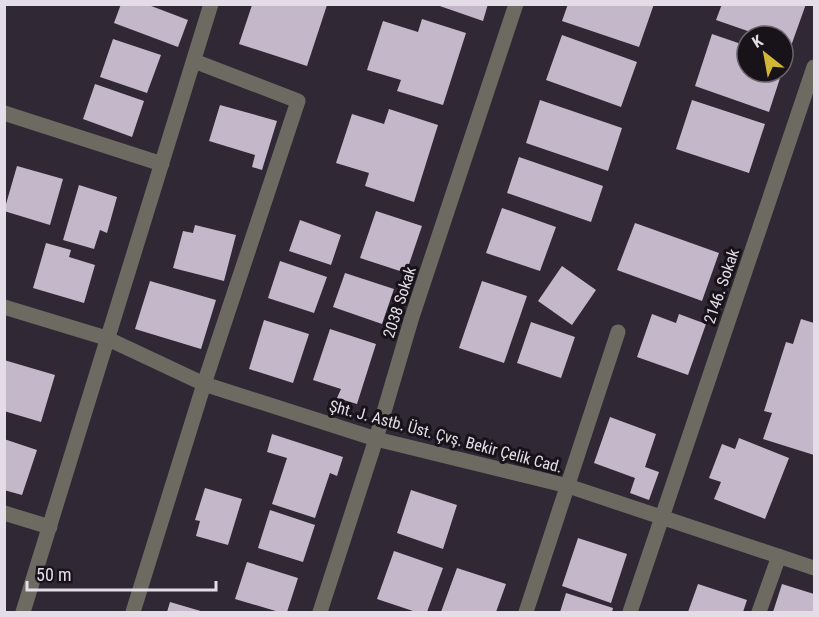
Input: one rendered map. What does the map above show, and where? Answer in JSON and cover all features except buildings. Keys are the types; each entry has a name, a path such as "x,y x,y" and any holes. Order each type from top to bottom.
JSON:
{"street":[{"path":"23,612 211,4"},
{"name":"2038 Sokak","path":"320,612 376,439 412,317 516,4"},
{"path":"133,612 204,384 298,101 194,61"},
{"name":"2146. Sokak","path":"630,612 814,67"},
{"path":"4,113 162,164"},
{"name":"Şht. J. Astb. Üst. Çvş. Bekir Çelik Cad.","path":"4,307 106,338 204,384 376,439 568,486 814,568"},
{"path":"526,612 618,332"},
{"path":"4,513 50,527"},
{"path":"759,612 779,556"}]}
